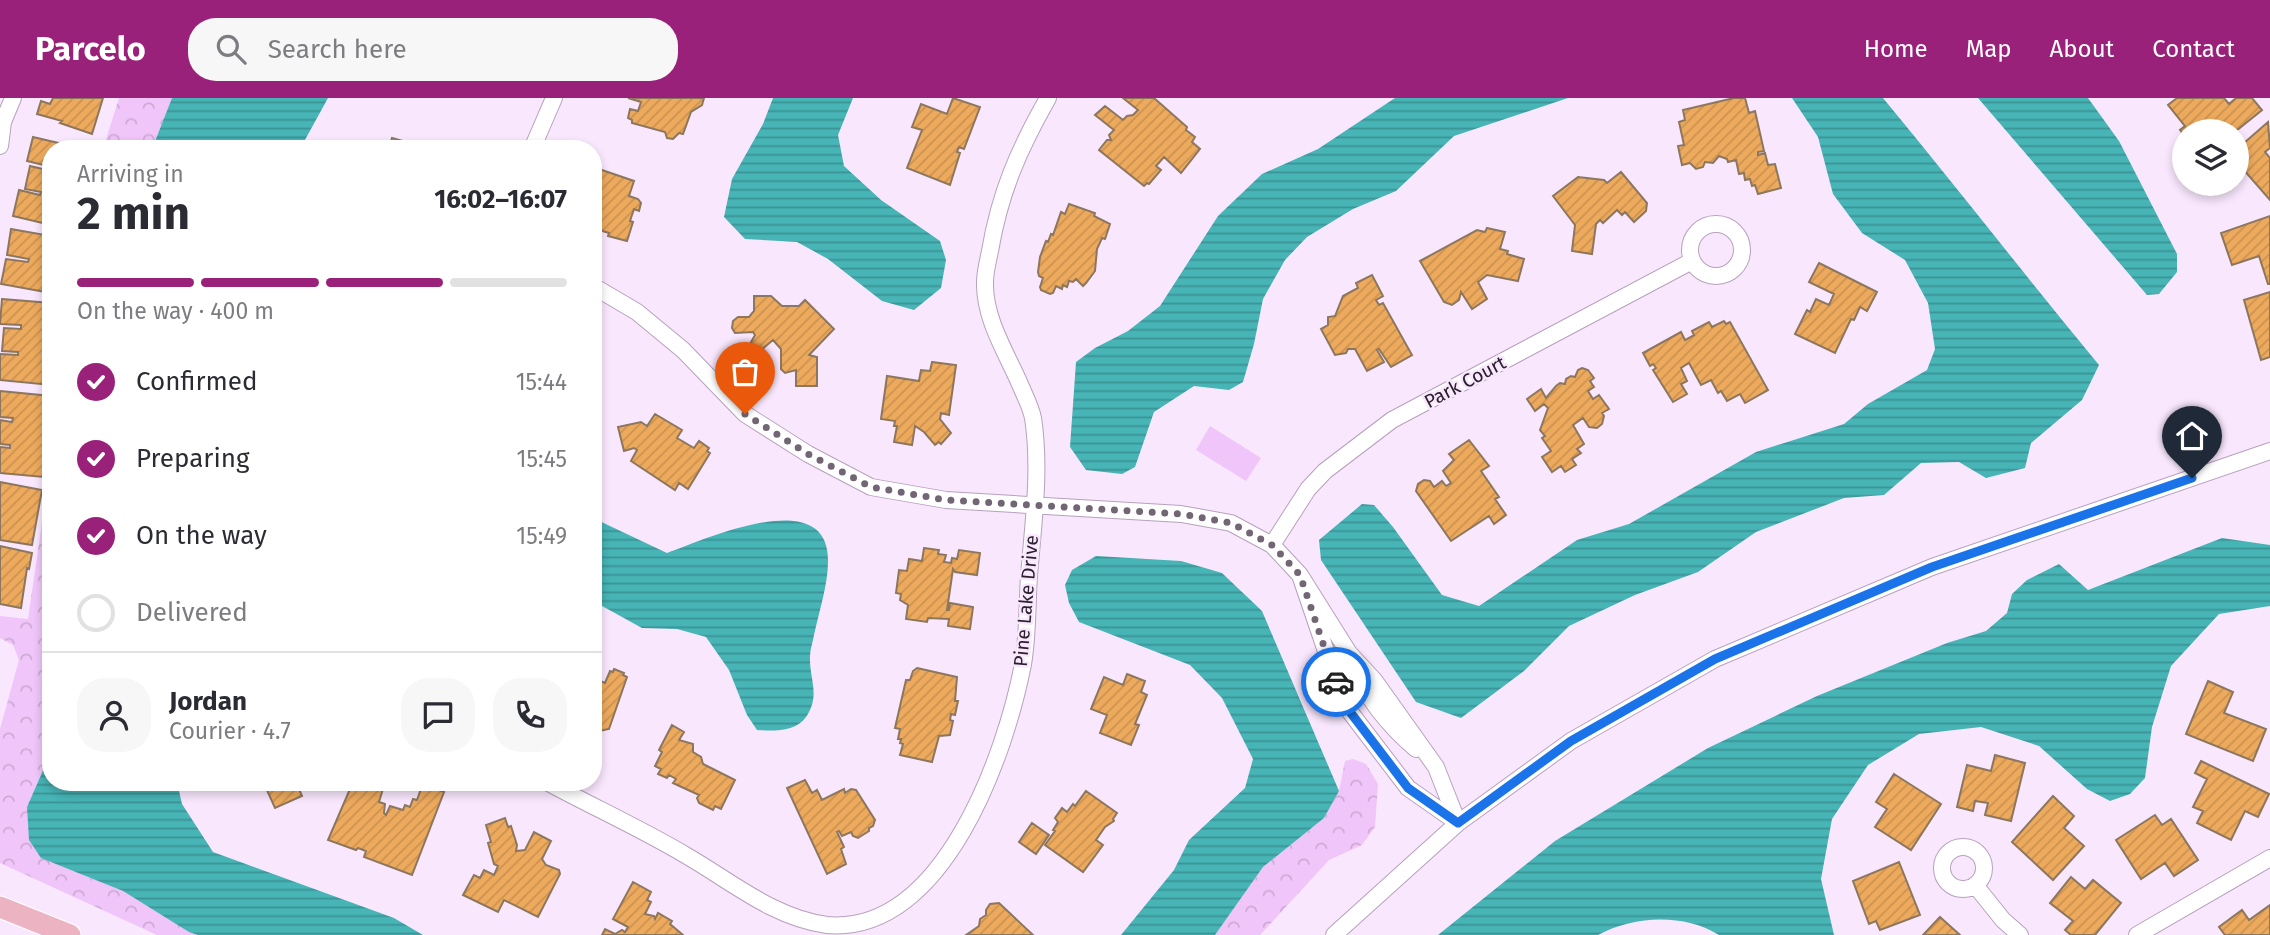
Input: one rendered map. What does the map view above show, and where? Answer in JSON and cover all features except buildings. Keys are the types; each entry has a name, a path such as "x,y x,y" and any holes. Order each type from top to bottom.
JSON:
{"main road":[{"path":"0,907 69,935"}],"street":[{"path":"0,146 2,122 13,98"},
{"path":"536,140 554,98"},
{"name":"Pine Lake Drive","path":"564,791 684,854 780,912 805,921 832,926 880,919 916,895 934,876 972,817 999,751 1023,662 1036,461 1032,415 996,334 985,283 998,209 1021,145 1048,98"},
{"name":"Park Court","path":"1272,545 1308,489 1325,471 1392,420 1692,261"},
{"path":"602,291 637,312 682,350 745,414 808,454 871,487 946,500 1181,514 1231,523 1272,545 1300,575 1349,653 1374,680 1436,767 1458,823"},
{"path":"1334,935 1458,823 1571,741 1715,659 1932,567 2270,451"},
{"path":"1300,575 1344,704 1408,788 1458,823"},
{"path":"2137,935 2270,858"},
{"path":"1975,885 2003,920 2020,935"}],"green space":[{"path":"119,98 172,98 156,140 106,140"},
{"path":"1210,426 1261,458 1246,481 1196,450"},
{"path":"42,522 42,773 27,807 42,858 123,891 198,935 157,935 0,863 0,729 19,660 13,645 0,638 0,616 28,619"},
{"path":"1353,759 1366,764 1378,784 1375,827 1362,845 1329,860 1260,935 1215,935 1263,867 1324,818 1339,791 1345,761"}],"shaded area":[{"path":"172,98 328,98 305,140 156,140"},
{"path":"773,98 853,98 838,135 844,166 881,200 940,241 946,260 941,288 914,310 882,301 828,259 797,242 745,239 724,217 732,179 763,124"},
{"path":"1395,98 1568,98 1454,136 1396,191 1353,209 1307,237 1285,260 1263,299 1243,382 1229,390 1194,386 1154,412 1135,467 1122,474 1086,470 1070,447 1076,362 1095,348 1128,331 1160,306 1218,216 1262,174 1318,149"},
{"path":"1792,98 1883,98 2099,365 2082,400 2031,443 2025,468 1986,478 1959,462 1921,463 1884,495 1844,498 1756,532 1698,572 1635,595 1569,626 1524,671 1461,718 1416,702 1321,560 1319,540 1362,504 1374,505 1442,595 1479,606 1577,540 1629,524 1756,452 1844,424 1868,404 1927,370 1935,349 1928,303 1905,260 1862,233 1833,194 1818,137"},
{"path":"1978,98 2088,98 2119,141 2177,254 2177,272 2159,294 2147,295"},
{"path":"788,521 809,525 823,538 828,571 810,653 813,701 806,717 796,726 784,730 757,730 747,715 729,670 706,637 677,629 642,628 602,606 602,522 667,553 735,529 762,523"},
{"path":"2222,538 2270,545 2270,606 2219,614 2171,666 2152,727 2145,778 2130,794 2110,801 2087,789 2039,746 1981,727 1919,734 1868,765 1832,819 1821,879 1834,935 1719,935 1690,923 1658,920 1627,924 1598,935 1438,935 1555,841 1708,748 1817,696 1947,643 1986,631 2007,613 2012,594 2027,580 2059,564 2088,590"},
{"path":"1096,556 1181,561 1222,573 1262,611 1339,791 1324,818 1263,867 1215,935 1121,935 1174,870 1189,840 1245,788 1253,759 1222,698 1190,665 1079,622 1069,603 1065,585 1072,570"},
{"path":"42,773 42,791 179,791 182,804 213,852 394,918 423,935 198,935 123,891 41,858 29,840 27,807"}],"way so far":[{"path":"745,414 808,454 871,487 946,500 1181,514 1231,523 1272,545 1300,575 1336,682"}],"route":[{"path":"1336,682 1344,704 1408,788 1458,823 1571,741 1715,659 1932,567 2192,478"}]}
